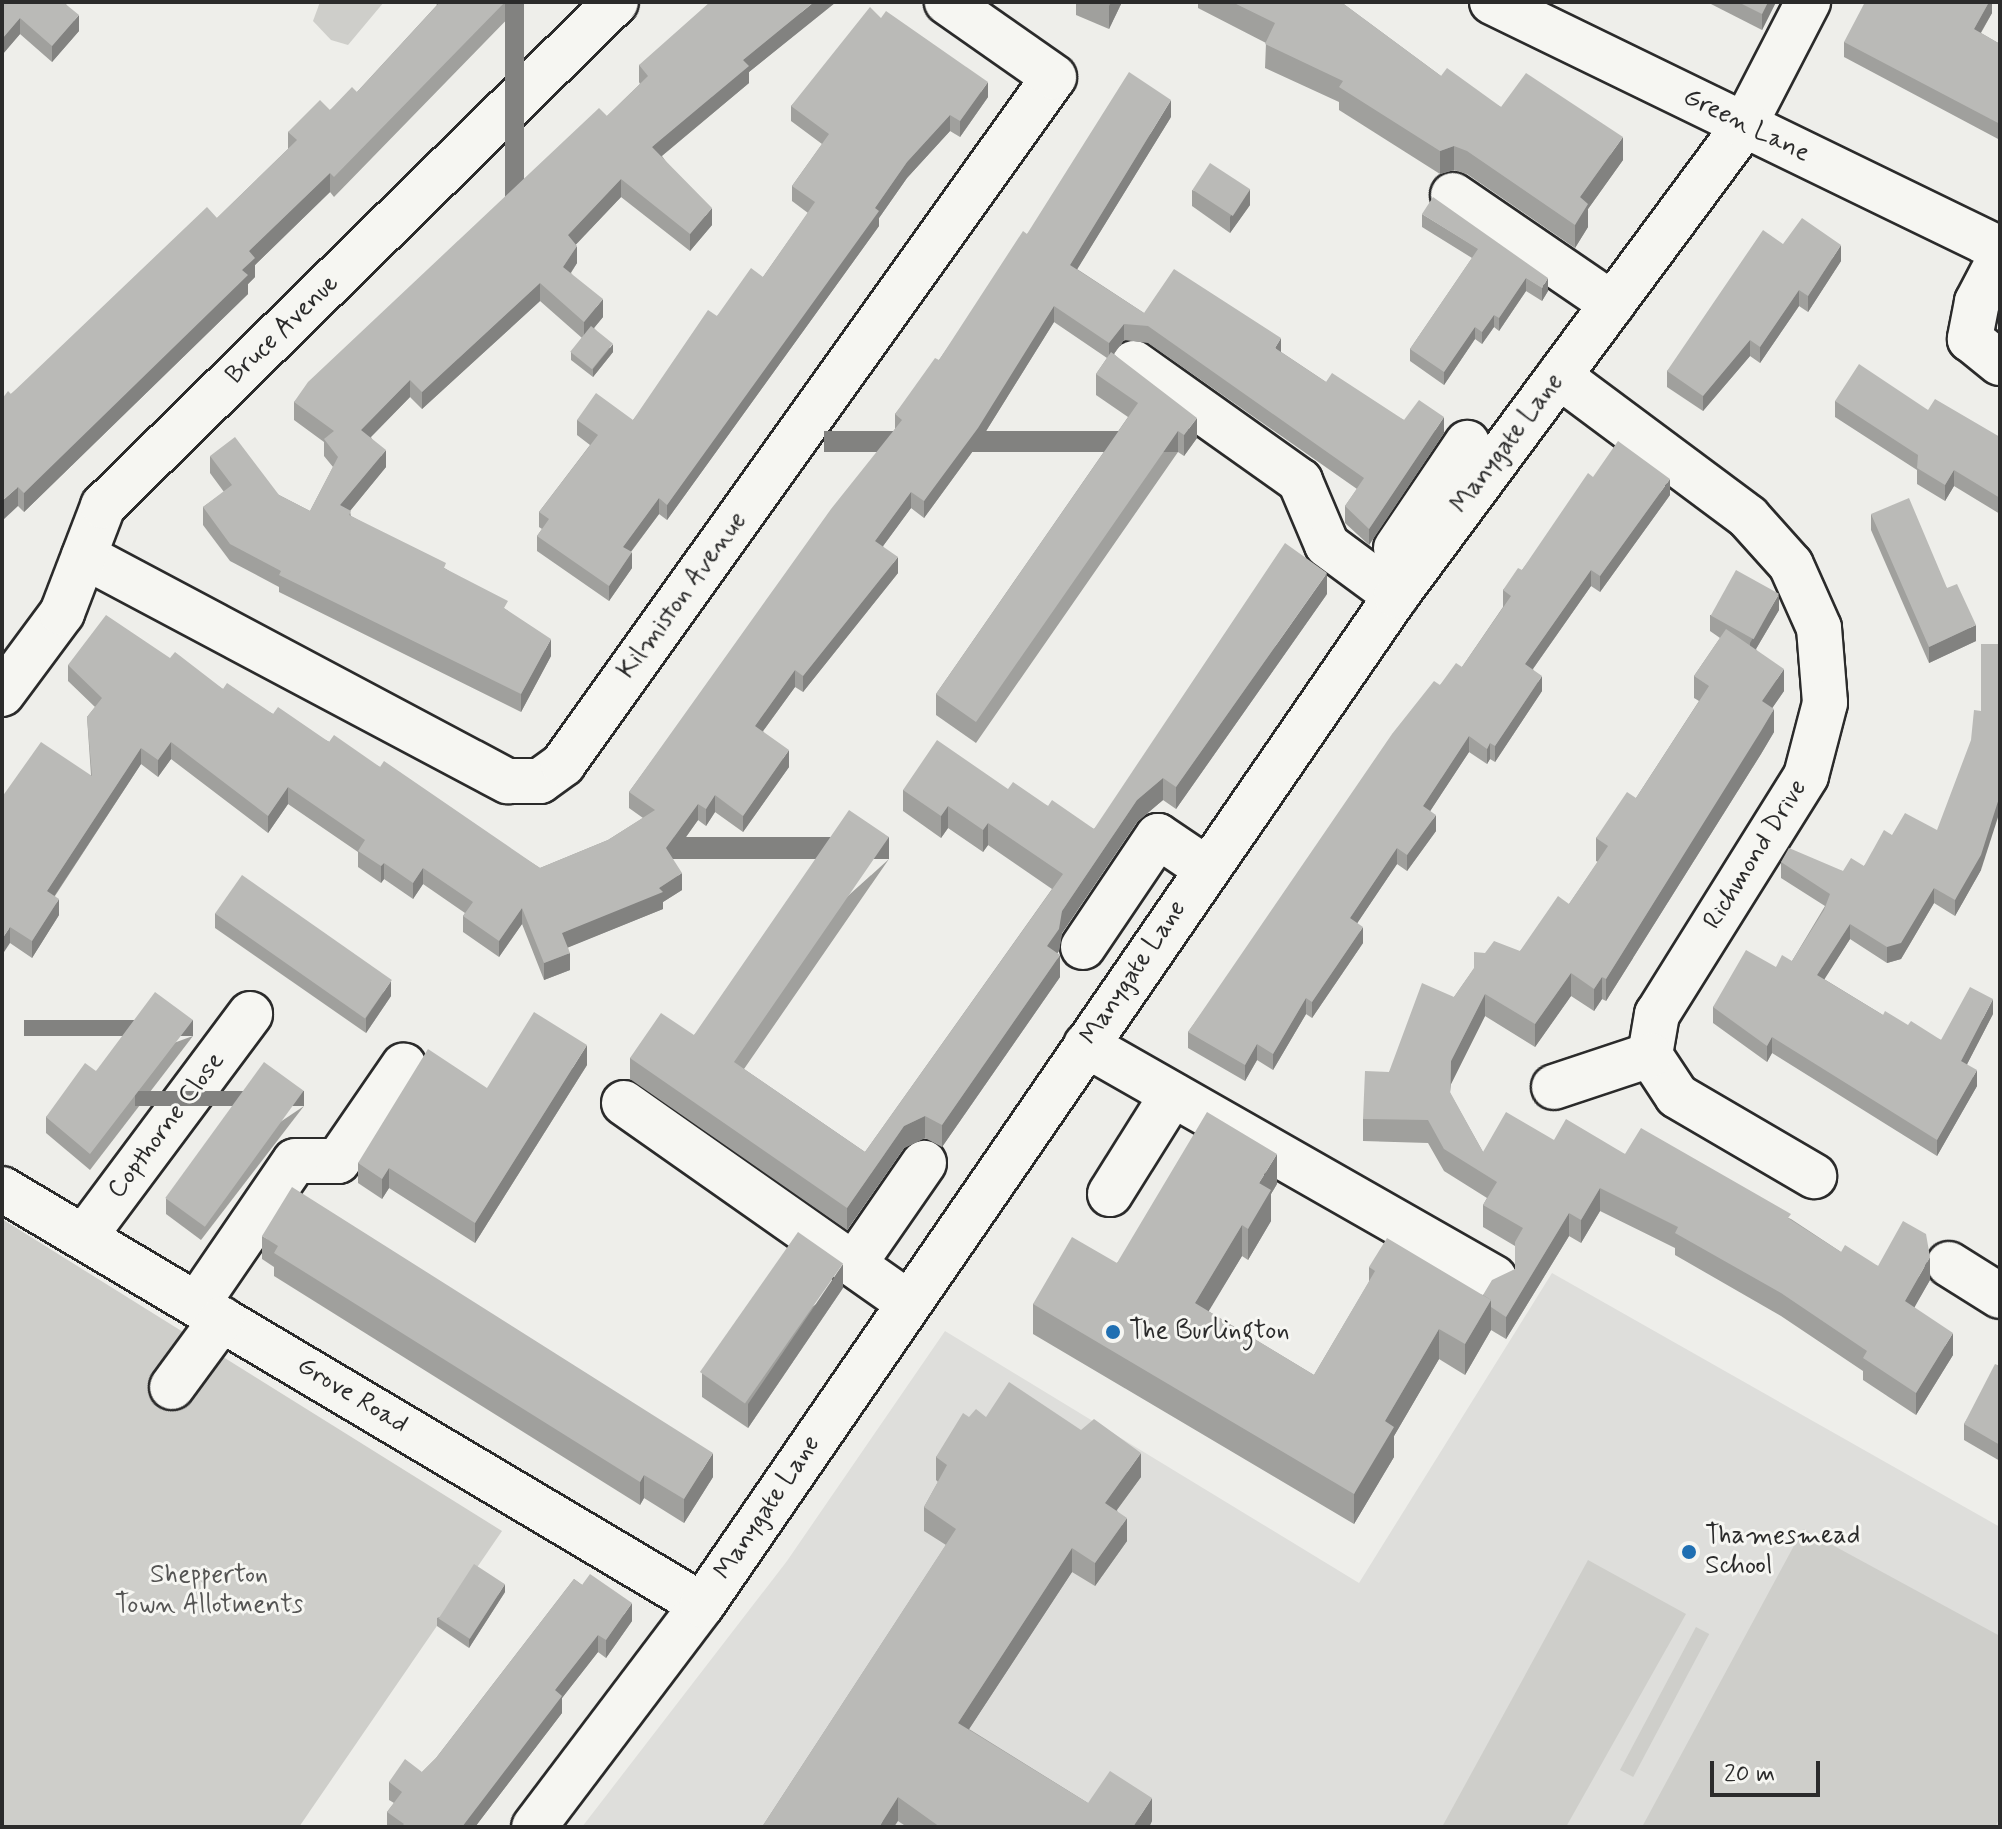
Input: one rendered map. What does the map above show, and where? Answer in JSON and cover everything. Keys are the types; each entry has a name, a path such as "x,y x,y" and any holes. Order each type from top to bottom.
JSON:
{"street":[{"name":"Bruce Avenue","path":"2,694 62,613 103,506 616,2"},
{"name":"Green Lane","path":"1492,2 2000,249"},
{"name":"Manygate Lane","path":"534,1827 702,1605 1086,1045 1385,588 1559,376 1744,126 1808,2"},
{"name":"Kilmiston Avenue","path":"84,556 508,781 540,781 563,764 1054,77 961,6"},
{"path":"1453,195 1612,304"},
{"path":"2000,258 1977,302 1970,331 1970,339 1984,354 2000,363"},
{"path":"1134,363 1300,481 1327,545 1385,588 1467,443"},
{"name":"Richmond Drive","path":"1559,376 1748,517 1791,565 1819,628 1825,703 1806,776 1657,1014 1650,1055"},
{"path":"1083,947 1158,836 1204,867"},
{"name":"Copthorne Close","path":"84,1237 250,1014"},
{"path":"1086,1045 1494,1278"},
{"path":"1554,1087 1650,1055 1677,1096 1814,1176"},
{"path":"172,1387 210,1312 295,1161 338,1161 404,1065"},
{"path":"1110,1194 1172,1095"},
{"path":"624,1103 907,1302"},
{"path":"854,1264 924,1163"},
{"name":"Grove Road","path":"2,1189 702,1605"},
{"path":"1949,1264 2000,1296"}],"shaded area":[{"name":"Thamesmead School","path":"1552,1273 2000,1527 2000,1827 582,1827 787,1561 945,1331 1359,1583"}],"green space":[{"path":"320,2 384,2 348,45 331,40 313,21"},
{"name":"Shepperton Town Allotments","path":"2,1219 502,1531 299,1827 2,1827"},
{"path":"1803,1529 2000,1636 2000,1817 1995,1827 1642,1827"},
{"path":"1588,1560 1686,1614 1566,1827 1442,1827"},
{"path":"1696,1627 1709,1634 1633,1777 1620,1770"}],"building":[{"path":"2,2 63,2 79,15 52,46 20,18 2,39"},
{"path":"440,2 505,2 334,177 330,173 249,251 255,258 242,270 248,275 24,493 18,487 2,501 2,399 8,391 11,394 207,207 217,218 297,140 288,132 320,100 330,110 352,87 357,92"},
{"path":"710,2 814,2 743,60 749,66 652,147 712,208 690,234 621,179 568,235 577,246 563,267 603,299 584,322 540,283 422,392 410,380 361,430 386,450 340,505 351,511 349,515 446,563 444,568 508,601 504,608 551,639 521,694 279,575 281,571 230,544 203,507 232,485 210,456 235,437 279,495 310,511 338,457 324,439 334,431 294,402 308,382 599,108 607,116 648,76 639,65"},
{"path":"1232,2 1341,2 1441,76 1447,68 1501,107 1526,73 1623,137 1580,197 1588,204 1575,225 1467,151 1454,146 1440,151 1339,87 1343,81 1265,44 1275,23"},
{"path":"1738,2 1768,2 1762,14"},
{"path":"1865,2 1989,2 1974,29 2000,44 2000,124 1844,42"},
{"path":"870,7 881,18 886,11 988,82 960,121 950,115 907,162 875,208 879,211 667,505 659,498 623,547 632,552 609,586 537,536 549,519 539,512 598,435 577,420 596,393 633,420 708,310 717,316 751,268 763,277 815,202 792,186 829,134 791,106"},
{"path":"1129,72 1171,100 1070,265 1144,313 1174,269 1281,338 1275,348 1326,382 1332,373 1404,420 1419,400 1444,417 1369,529 1345,506 1364,478 1148,326 1124,324 1109,343 1054,306 978,428 924,501 911,492 875,541 898,557 803,676 795,670 755,726 789,750 743,816 715,795 706,809 698,804 666,848 682,873 659,888 663,892 562,933 570,953 544,963 522,908 499,941 463,916 473,902 423,868 413,883 384,863 381,866 358,851 365,840 288,787 268,816 171,742 158,760 141,748 47,891 59,899 32,941 10,927 2,939 2,797 41,742 92,776 87,717 102,698 68,665 106,615 170,658 175,652 223,689 227,683 273,714 278,707 329,742 334,735 380,767 384,761 540,868 608,840 655,810 629,792 831,509 902,420 895,414 935,358 939,360 1023,231 1027,234"},
{"path":"1210,163 1250,189 1233,216 1193,190"},
{"path":"1433,197 1548,278 1542,288 1526,278 1499,318 1494,315 1482,332 1475,327 1444,372 1410,349 1478,249 1422,214"},
{"path":"1802,218 1841,245 1808,296 1799,290 1760,347 1750,340 1703,396 1667,371 1763,230 1783,244"},
{"path":"591,326 613,344 592,369 570,352"},
{"path":"1111,352 1197,418 1184,435 1178,431 976,722 936,694 1138,403 1096,374"},
{"path":"1859,364 1928,410 1935,399 2000,437 2000,498 1954,470 1945,485 1917,468 1918,455 1835,401"},
{"path":"1618,441 1670,479 1600,576 1591,570 1525,664 1542,676 1495,746 1490,743 1487,749 1469,736 1423,806 1436,815 1407,855 1397,848 1350,918 1363,927 1312,1002 1306,998 1273,1054 1257,1044 1245,1065 1188,1032 1392,734 1434,681 1440,685 1456,663 1462,667 1511,596 1503,590 1518,568 1522,570 1588,473 1593,477"},
{"path":"1909,498 1947,588 1957,584 1976,625 1929,647 1871,514"},
{"path":"1285,543 1327,573 1176,787 1163,778 1137,800 1062,911 1059,929 1047,946 1060,955 942,1125 925,1116 904,1126 847,1208 630,1058 661,1013 694,1035 849,810 889,837 734,1062 865,1152 1063,874 988,823 983,830 948,806 941,816 903,790 937,740 1008,789 1013,782 1048,806 1052,800 1094,829"},
{"path":"1736,570 1779,594 1754,639 1711,615"},
{"path":"1726,629 1784,669 1762,701 1774,709 1761,731 1606,979 1602,977 1594,989 1571,973 1535,1024 1485,994 1451,1061 1450,1092 1483,1152 1506,1112 1554,1140 1566,1119 1625,1154 1641,1128 1791,1214 1788,1218 1841,1252 1845,1245 1878,1266 1903,1221 1926,1234 1930,1257 1905,1301 1953,1333 1916,1393 1863,1358 1867,1351 1781,1293 1675,1233 1678,1227 1600,1188 1581,1220 1569,1213 1506,1317 1491,1307 1491,1300 1483,1295 1492,1280 1515,1269 1515,1242 1523,1228 1483,1205 1497,1182 1444,1149 1428,1120 1363,1119 1365,1071 1389,1072 1422,983 1454,997 1474,968 1474,952 1485,953 1494,941 1520,951 1558,896 1569,904 1608,846 1596,838 1627,792 1636,798 1709,686 1694,676"},
{"path":"1981,644 2000,644 2000,795 1981,855 1955,900 1934,888 1901,943 1887,947 1850,924 1817,975 1883,1015 1885,1011 1908,1025 1911,1021 1941,1040 1970,987 1993,999 1961,1061 1977,1070 1937,1140 1772,1037 1767,1046 1713,1007 1746,950 1776,967 1782,955 1792,961 1824,910 1830,894 1781,862 1789,848 1843,871 1851,858 1864,866 1884,830 1892,835 1905,813 1937,830 1971,740 1974,710 1981,711"},
{"path":"242,875 392,980 365,1018 215,914"},
{"path":"155,992 193,1020 90,1154 46,1117 85,1063 96,1071"},
{"path":"534,1012 587,1045 475,1223 389,1168 382,1179 358,1163 428,1049 487,1088"},
{"path":"264,1062 304,1091 205,1227 165,1198"},
{"name":"The Burlington","path":"1207,1112 1277,1154 1259,1183 1271,1190 1248,1229 1242,1225 1195,1303 1314,1375 1375,1271 1369,1267 1387,1238 1491,1300 1465,1344 1439,1329 1385,1421 1394,1427 1354,1494 1033,1304 1072,1237 1117,1263"},
{"path":"292,1187 713,1453 684,1499 644,1475 640,1482 274,1253 278,1246 262,1236"},
{"path":"798,1232 843,1264 745,1404 700,1372"},
{"path":"1995,1364 2000,1366 2000,1445 1964,1424"},
{"path":"1009,1382 1081,1430 1094,1419 1141,1453 1105,1503 1127,1518 1095,1563 1072,1548 958,1723 1088,1803 1110,1771 1152,1798 1133,1827 940,1827 898,1797 879,1827 762,1827 956,1529 924,1507 947,1465 936,1457 963,1413 969,1417 976,1409 986,1417"},
{"path":"474,1564 505,1584 470,1639 439,1619"},
{"path":"590,1574 632,1603 606,1640 598,1635 555,1690 562,1696 462,1827 401,1827 404,1824 387,1812 402,1792 389,1782 405,1759 422,1772 436,1758 574,1579 582,1585"}],"place":[{"name":"The Burlington","path":"1113,1332"},
{"name":"Thamesmead School","path":"1689,1552"}]}
